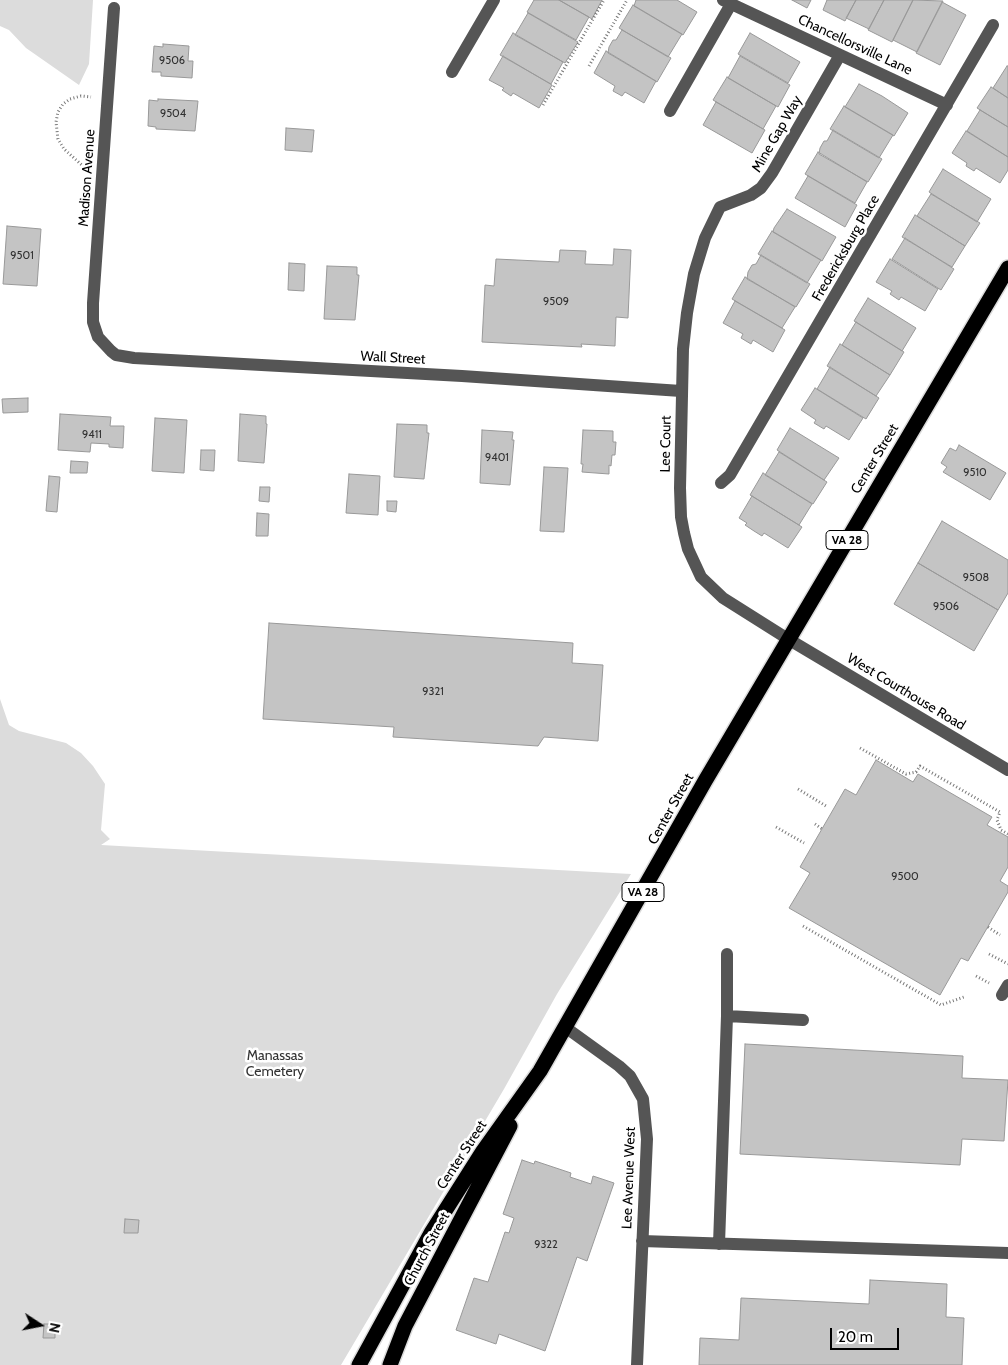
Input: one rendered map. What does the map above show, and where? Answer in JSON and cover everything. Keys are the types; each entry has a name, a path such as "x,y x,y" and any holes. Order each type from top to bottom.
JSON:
{"highway":[{"name":"Center Street","path":"359,1365 431,1233 483,1151 540,1071 705,781 1008,268"},
{"name":"Church Street","path":"390,1365 405,1326 540,1071"}],"street":[{"path":"452,72 494,0"},
{"path":"670,110 727,2"},
{"name":"Chancellorsville Lane","path":"727,2 947,105"},
{"name":"Madison Avenue","path":"106,347 98,337 94,322 93,303 114,8"},
{"name":"Fredericksburg Place","path":"721,484 730,475 993,25"},
{"name":"Mine Gap Way","path":"720,207 750,195 761,188 772,173 840,54"},
{"name":"Lee Court","path":"720,207 706,238 694,274 687,313 682,392 681,517 688,548 701,577 723,598 788,639"},
{"name":"Wall Street","path":"106,347 116,355 134,358 452,376 682,392"},
{"name":"West Courthouse Road","path":"788,639 1008,770"},
{"path":"720,1244 727,954"},
{"path":"726,1016 803,1020"},
{"name":"Lee Avenue West","path":"565,1027 630,1076 643,1099 647,1138 636,1365"},
{"path":"642,1241 1008,1253"}],"path":[{"path":"543,104 604,0"},
{"path":"589,66 627,0"},
{"path":"101,188 93,175 64,149 58,139 56,122 58,112 63,104 70,99 81,96 91,97 107,106"},
{"path":"860,748 906,774 916,772 920,766 1000,812 997,820 1001,830 1008,834"},
{"path":"798,789 826,806"},
{"path":"815,824 822,828"},
{"path":"776,827 804,843"},
{"path":"803,926 941,1005 964,997"},
{"path":"988,927 1000,935"},
{"path":"989,954 1008,964"}],"green space":[{"path":"0,0 93,0 89,64 79,85 26,48 9,30 0,26"},
{"name":"Manassas Cemetery","path":"0,699 9,725 19,731 66,743 81,753 93,766 105,784 101,830 110,839 101,845 631,874 557,994 504,1089 341,1365 0,1365"}],"building":[{"path":"534,0 559,0 589,17 576,40 527,12"},
{"path":"559,0 602,0 592,19"},
{"path":"636,0 677,0 697,12 683,35 634,6"},
{"path":"792,0 811,0 807,8"},
{"path":"827,0 856,0 845,21 823,10"},
{"path":"856,0 884,0 869,29 846,18"},
{"path":"884,0 913,0 892,42 868,30"},
{"path":"913,0 943,1 917,52 893,40"},
{"path":"942,2 966,15 940,65 916,53"},
{"path":"633,5 682,34 668,57 619,28"},
{"path":"528,13 578,42 565,63 515,35"},
{"path":"622,30 671,58 657,82 608,53 613,40 616,40"},
{"path":"513,33 563,62 551,84 500,55"},
{"path":"750,33 800,62 788,83 738,54"},
{"path":"163,44 189,46 188,61 193,61 192,78 161,76 161,72 152,72 154,46 163,47"},
{"path":"606,51 656,81 644,103 625,92 622,96 613,91 615,86 594,73"},
{"path":"503,56 552,85 539,108 513,93 511,96 502,90 504,88 489,80"},
{"path":"740,56 790,85 778,107 728,78"},
{"path":"1008,66 1008,98 993,88"},
{"path":"727,77 776,106 763,129 713,100"},
{"path":"859,84 908,113 894,136 845,107"},
{"path":"991,87 1008,98 1008,127 977,108"},
{"path":"158,99 198,101 195,131 156,129 156,127 148,126 149,100 158,101"},
{"path":"716,102 765,130 752,153 703,125"},
{"path":"844,106 893,135 879,158 830,129"},
{"path":"980,110 1008,127 1008,157 967,131"},
{"path":"286,128 314,130 312,152 285,150"},
{"path":"833,130 882,159 868,182 819,154 824,141 827,141"},
{"path":"966,131 1008,157 1008,170 1000,183 976,168 974,171 966,166 967,163 952,153"},
{"path":"818,152 867,182 855,203 805,174"},
{"path":"943,169 991,199 977,222 929,192"},
{"path":"808,176 857,205 845,227 795,198"},
{"path":"931,194 980,223 965,246 917,216"},
{"path":"787,209 836,237 822,261 773,232"},
{"path":"915,215 965,246 952,267 902,237"},
{"path":"7,226 41,229 37,286 3,284"},
{"path":"772,231 821,260 807,283 758,254"},
{"path":"905,238 954,269 941,290 892,259"},
{"path":"614,249 631,250 628,318 616,317 615,346 581,344 582,347 482,342 485,285 494,286 496,259 559,262 560,250 586,251 585,264 613,265"},
{"path":"761,255 810,284 796,307 747,279 752,265 756,264"},
{"path":"890,259 938,289 925,311 901,297 899,300 890,294 892,291 876,282"},
{"path":"289,263 305,264 304,291 288,290"},
{"path":"327,266 357,267 357,275 359,275 355,320 324,319"},
{"path":"745,277 795,307 782,328 732,299"},
{"path":"868,298 916,328 902,351 854,321"},
{"path":"735,301 785,330 773,352 753,340 751,344 741,338 743,334 723,323"},
{"path":"856,322 904,352 890,375 842,345"},
{"path":"840,344 890,375 876,396 827,366"},
{"path":"830,367 879,398 866,419 817,389"},
{"path":"815,388 863,418 849,440 826,426 824,429 814,423 816,420 801,410"},
{"path":"28,398 28,412 3,413 2,399"},
{"path":"60,414 111,417 110,426 124,426 123,448 109,447 109,444 91,443 90,452 58,450"},
{"path":"240,414 266,416 264,463 238,461"},
{"path":"155,418 187,420 184,473 152,471"},
{"path":"397,424 427,425 427,433 429,433 424,479 394,477"},
{"path":"790,428 839,458 824,480 777,450"},
{"path":"482,430 513,432 510,485 480,483"},
{"path":"583,430 613,431 613,442 616,442 615,455 612,455 609,474 582,472"},
{"path":"959,445 1006,473 990,500 943,472 947,467 941,463 950,448 956,451"},
{"path":"201,450 215,450 214,471 200,470"},
{"path":"779,452 827,482 813,504 765,475"},
{"path":"71,461 88,462 87,473 70,473"},
{"path":"544,467 568,468 564,532 540,531"},
{"path":"763,473 812,504 799,525 750,495"},
{"path":"349,474 380,476 378,515 346,513"},
{"path":"49,476 60,477 57,512 46,511"},
{"path":"260,487 270,487 269,502 259,501"},
{"path":"752,496 802,527 788,548 764,533 762,536 745,525 747,523 739,518"},
{"path":"387,501 397,501 396,512 387,511"},
{"path":"257,513 269,514 268,536 256,536"},
{"path":"942,521 1008,560 1008,593 998,610 918,563"},
{"path":"918,563 998,610 974,651 894,604"},
{"path":"269,623 573,643 572,663 603,665 598,741 544,737 538,746 393,737 394,727 263,719"},
{"path":"876,760 913,782 918,774 992,817 987,825 1008,837 1008,867 1000,881 1008,886 1008,892 968,961 961,958 940,995 789,908 810,873 800,867 845,789 856,795"},
{"path":"745,1044 963,1056 962,1078 1008,1080 1004,1141 962,1139 960,1165 740,1154"},
{"path":"522,1160 534,1164 535,1161 571,1173 570,1177 591,1184 593,1176 614,1183 587,1261 577,1257 545,1351 499,1334 496,1344 456,1330 474,1278 488,1282 505,1232 509,1233 514,1218 503,1214"},
{"path":"125,1219 139,1220 138,1233 124,1233"},
{"path":"870,1280 947,1284 946,1317 964,1318 962,1365 699,1365 700,1338 739,1340 741,1298 869,1304"},
{"path":"44,1324 55,1324 55,1338 43,1338"}]}
